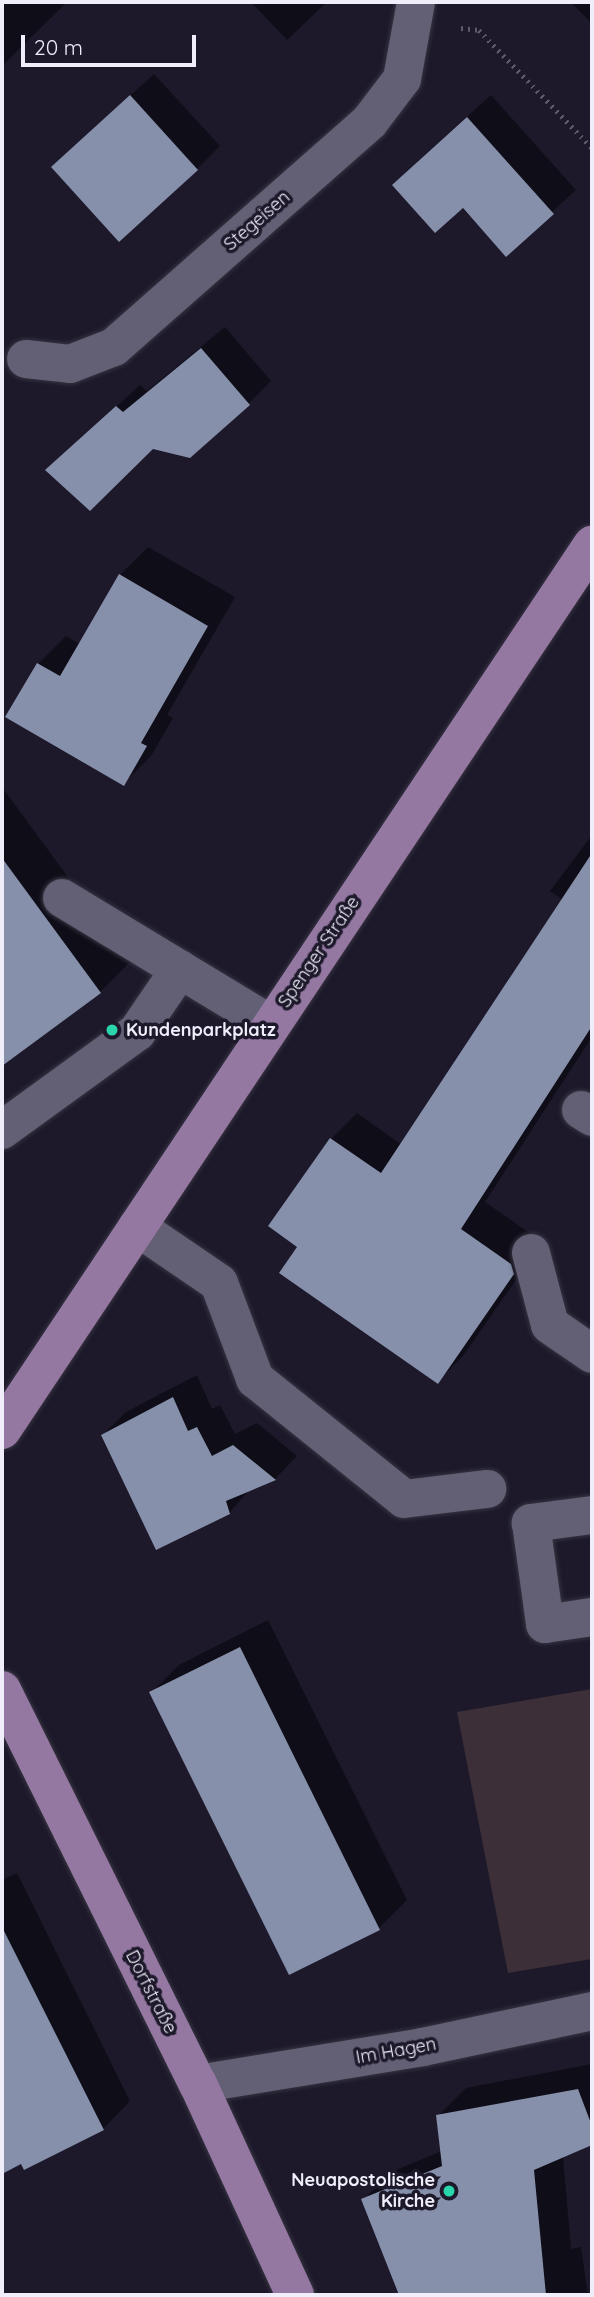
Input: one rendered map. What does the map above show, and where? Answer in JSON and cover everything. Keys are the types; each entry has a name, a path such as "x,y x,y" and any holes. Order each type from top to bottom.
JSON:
{"main road":[{"name":"Spenger Straße","path":"2,1430 270,1024 592,545"},
{"name":"Dorfstraße","path":"2,1690 198,2084 295,2295"}],"street":[{"name":"Stegeisen","path":"26,359 69,364 114,347 370,121 402,79 416,11"},
{"path":"62,898 270,1024"},
{"path":"2,1130 137,1032 180,969"},
{"path":"137,1227 219,1283 255,1379 404,1499 487,1489"},
{"path":"531,1253 550,1325 592,1354"},
{"path":"592,1515 531,1523 545,1624 592,1618"},
{"name":"Im Hagen","path":"198,2084 423,2047 592,2011"}],"path":[{"path":"416,11 479,30 592,148"}],"shaded area":[{"path":"592,1689 592,1959 508,1973 457,1712"}],"building":[{"path":"130,95 198,170 119,242 51,167"},
{"path":"467,117 554,214 506,257 463,208 435,233 392,185"},
{"path":"201,348 250,405 190,458 153,449 90,511 45,470 116,406 123,412"},
{"path":"119,574 208,626 141,743 147,746 124,786 5,717 37,663 60,676"},
{"path":"592,853 592,1026 461,1229 511,1264 514,1274 438,1384 279,1273 297,1247 268,1226 330,1138 381,1173"},
{"path":"2,858 101,993 2,1066"},
{"path":"173,1397 188,1431 197,1427 212,1456 233,1445 276,1480 226,1501 230,1514 156,1550 101,1435"},
{"path":"240,1647 380,1930 289,1975 149,1692"},
{"path":"2,1927 104,2130 24,2170 21,2164 2,2174"},
{"name":"Neuapostolische Kirche","path":"578,2089 592,2126 592,2145 534,2170 546,2295 399,2295 361,2199 442,2166 436,2115"}],"place":[{"name":"Kundenparkplatz","path":"112,1030"},
{"name":"Neuapostolische Kirche","path":"449,2191"}]}
